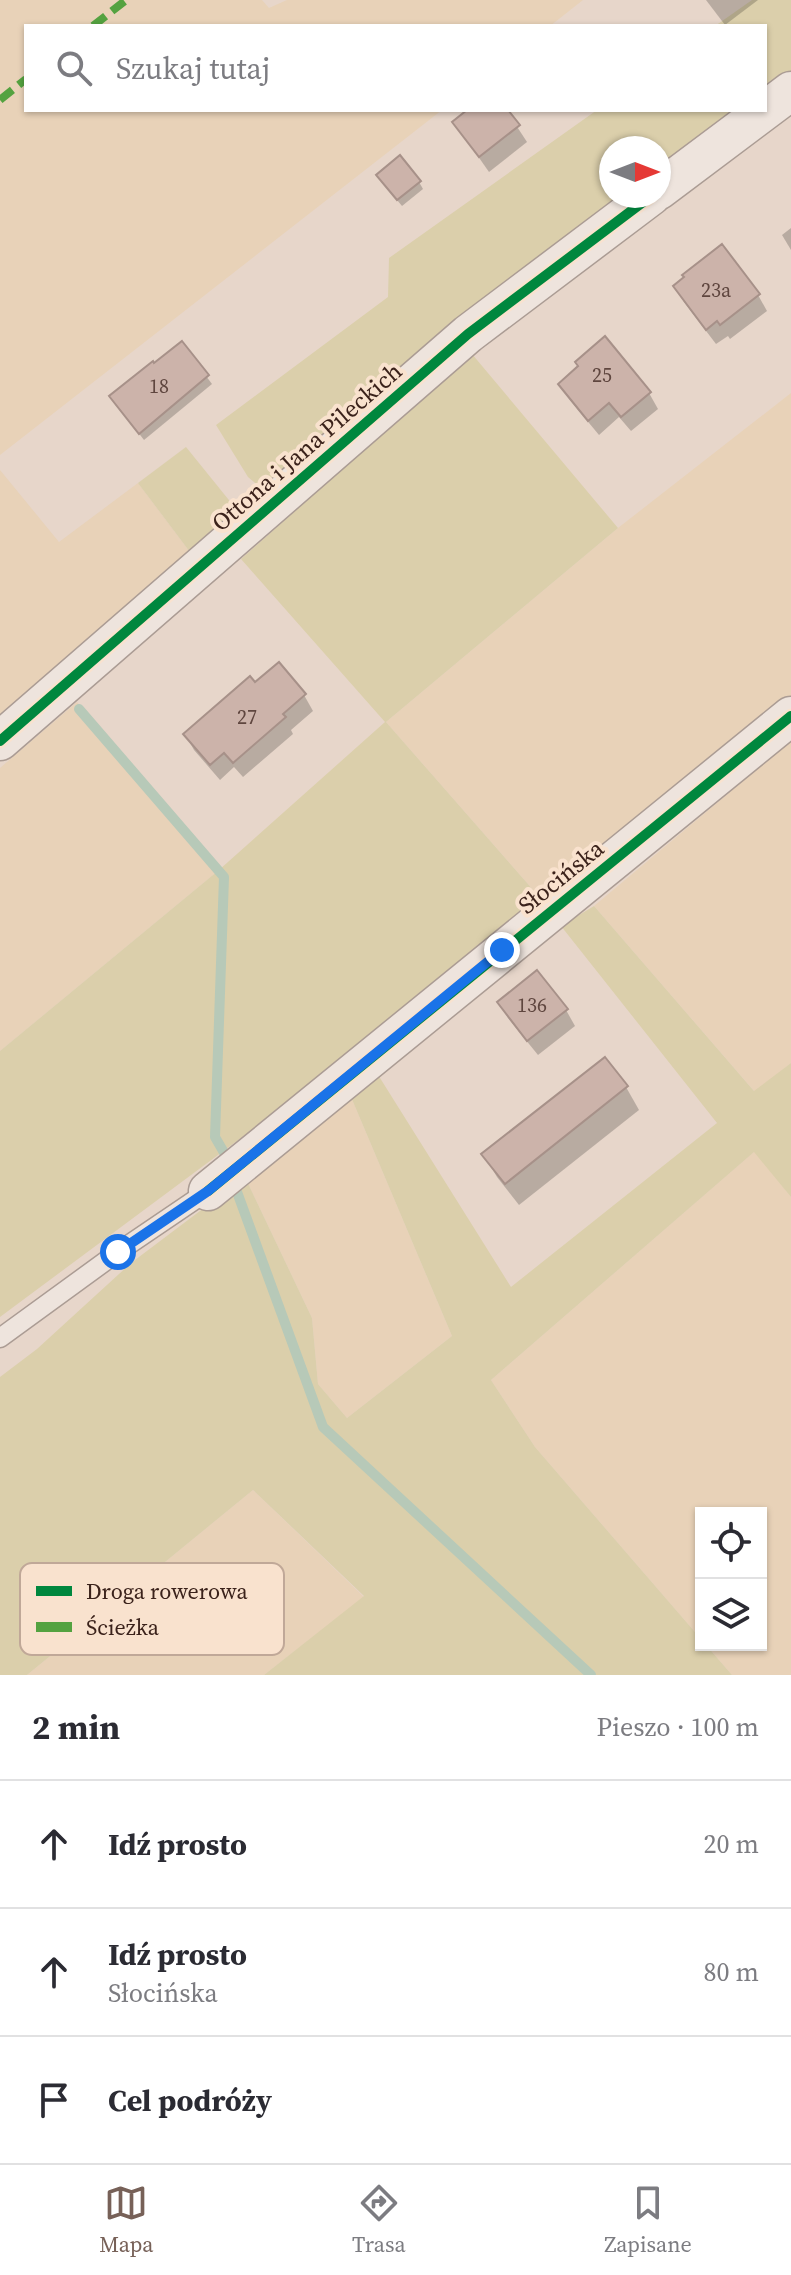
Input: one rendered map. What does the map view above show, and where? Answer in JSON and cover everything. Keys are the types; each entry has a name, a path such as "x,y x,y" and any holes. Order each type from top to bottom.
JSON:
{"street":[{"path":"767,109 791,91"},
{"path":"671,181 763,112"},
{"name":"Ottona i Jana Pileckich","path":"0,741 468,334 635,208"},
{"name":"Słocińska","path":"208,1191 791,716"}],"lane":[{"path":"0,1338 208,1191"}],"shaded area":[{"path":"0,0 262,0 269,8 287,0 583,0 553,24 24,24 24,112 439,112 0,455"},
{"path":"752,0 791,0 791,72 767,90 767,24 718,24"},
{"path":"594,112 738,112 671,164 671,136 599,136 599,208 614,208 268,494 248,477 216,425 388,297 389,258"},
{"path":"472,354 618,528 386,722 542,900 292,1100 0,1317 0,1051 219,870 385,722 241,559"},
{"path":"791,393 791,698 542,900 386,722 618,528"},
{"path":"186,447 241,515 193,556 138,483"},
{"path":"0,470 59,542 138,483 193,556 0,719"},
{"path":"77,702 219,870 0,1051 0,768"},
{"path":"791,741 791,1063 755,1092 594,906"},
{"path":"594,906 754,1091 791,1063 791,1197 754,1152 491,1380 535,1447 695,1632 695,1651 711,1651 732,1675 264,1675 364,1596 253,1490 164,1563 20,1563 20,1655 51,1655 27,1675 0,1675 0,1377 37,1349 131,1263 245,1177 312,1318 318,1384 347,1418 452,1336 351,1097 375,1070 511,1287 717,1123 561,926"},
{"path":"351,1097 452,1336 347,1418 318,1384 312,1318 245,1177"},
{"path":"755,1151 791,1197 791,1675 732,1675 711,1651 767,1651 767,1507 695,1507 695,1632 535,1447 491,1380"},
{"path":"253,1490 364,1597 264,1675 27,1675 51,1655 284,1655 284,1563 164,1563"}],"building":[{"path":"464,112 510,112 520,125 479,157 452,122"},
{"path":"400,155 421,181 397,200 376,175"},
{"path":"722,244 760,294 720,325 717,321 706,330 673,286 684,277 682,275"},
{"path":"605,336 651,392 621,417 609,403 588,421 558,384 578,366 575,362"},
{"path":"182,341 209,375 139,434 109,396"},
{"path":"279,662 306,694 283,714 286,717 233,763 224,753 210,765 183,734 250,676 255,682"},
{"path":"537,970 568,1009 527,1041 497,1002"},
{"path":"605,1057 628,1086 505,1184 481,1154"}],"waterway":[{"path":"79,709 224,877 215,1137 229,1165"},
{"path":"233,1181 323,1427 591,1675"}],"marked path":[{"path":"96,24 126,0"},
{"path":"0,100 24,81"}],"cycle path":[{"path":"0,741 468,334 635,208"},
{"path":"208,1191 791,716"}],"route":[{"path":"118,1252 208,1191 502,950"}]}
